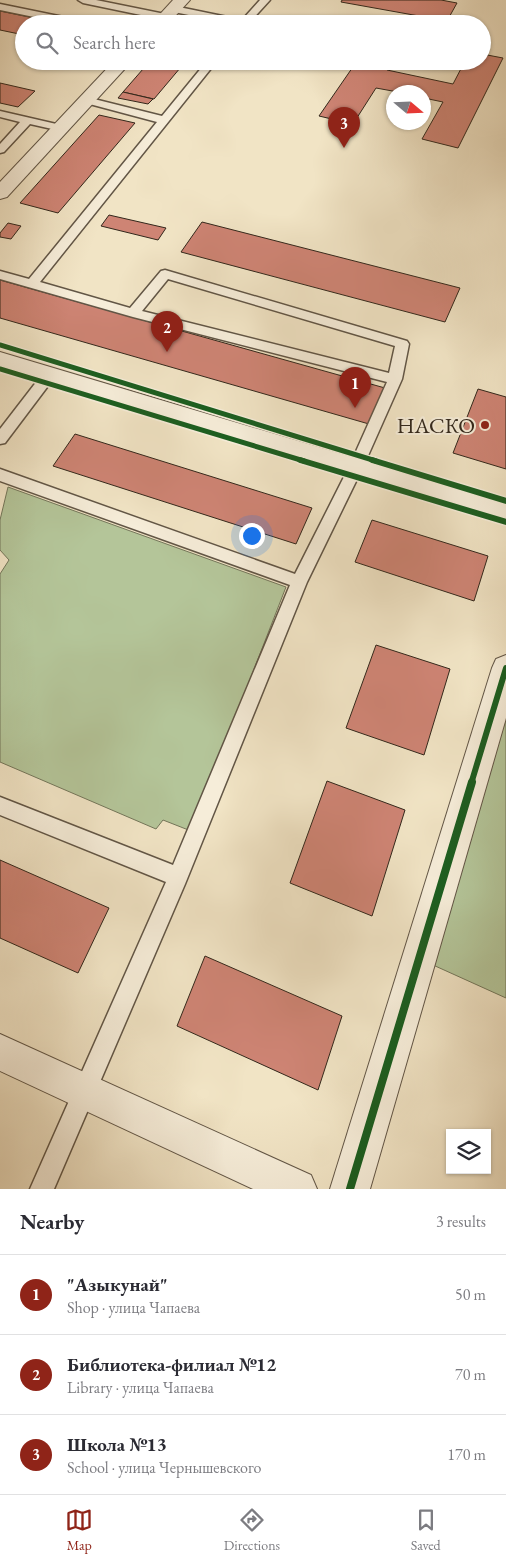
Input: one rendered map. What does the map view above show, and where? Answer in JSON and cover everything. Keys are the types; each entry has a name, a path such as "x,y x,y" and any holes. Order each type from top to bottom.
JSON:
{"street":[{"path":"0,193 115,70"},
{"path":"0,360 506,512"},
{"path":"350,1189 506,668"},
{"path":"0,1052 296,1189"}],"lane":[{"path":"83,0 188,15"},
{"path":"251,15 265,0"},
{"path":"0,7 39,15"},
{"path":"32,284 205,70"},
{"path":"86,100 164,120"},
{"path":"0,114 62,128"},
{"path":"0,150 28,120"},
{"path":"42,1189 178,877 298,582 356,467 395,379 402,344 165,274 133,313"},
{"path":"0,275 133,313 395,379"},
{"path":"0,439 49,375"},
{"path":"0,475 298,582"},
{"path":"0,806 178,877"}],"green space":[{"path":"8,487 286,587 191,831 163,820 156,829 0,762 0,574 9,560 0,550 0,520"},
{"path":"506,710 506,998 433,965"}],"building":[{"path":"342,0 441,0 457,3 450,15 414,15 341,2"},
{"path":"0,11 20,15 15,15 15,33 0,30"},
{"path":"491,56 503,58 458,148 422,139 427,130 431,130 431,123 443,102 431,99 431,85 386,85 386,90 376,88 353,124 319,116 351,70 387,70 453,84 460,70 491,70"},
{"path":"142,70 178,70 154,99 123,92"},
{"path":"0,83 35,91 18,107 0,103"},
{"path":"123,92 153,99 148,104 118,98"},
{"path":"99,115 135,123 58,213 20,203"},
{"path":"109,215 166,228 158,240 101,226"},
{"path":"202,222 460,288 445,322 181,252"},
{"path":"8,223 21,226 11,239 0,237 0,233"},
{"path":"0,280 385,388 369,424 0,318"},
{"name":"НАСКО","path":"478,389 506,397 506,469 453,453"},
{"path":"75,434 312,508 296,544 53,466"},
{"path":"372,520 488,556 474,601 355,562"},
{"path":"376,645 450,669 424,755 346,728"},
{"path":"327,781 405,810 372,916 290,883"},
{"path":"0,860 109,908 78,973 0,938"},
{"path":"205,956 342,1016 318,1090 177,1026"}],"cycle path":[{"path":"0,345 506,501"},
{"path":"0,369 506,522"},
{"path":"350,1189 506,668"}],"place":[{"name":"Школа №13","path":"344,148"},
{"name":"Библиотека-филиал №12","path":"167,352"},
{"name":"\"Азыкунай\"","path":"355,408"},
{"name":"НАСКО","path":"485,425"}]}
